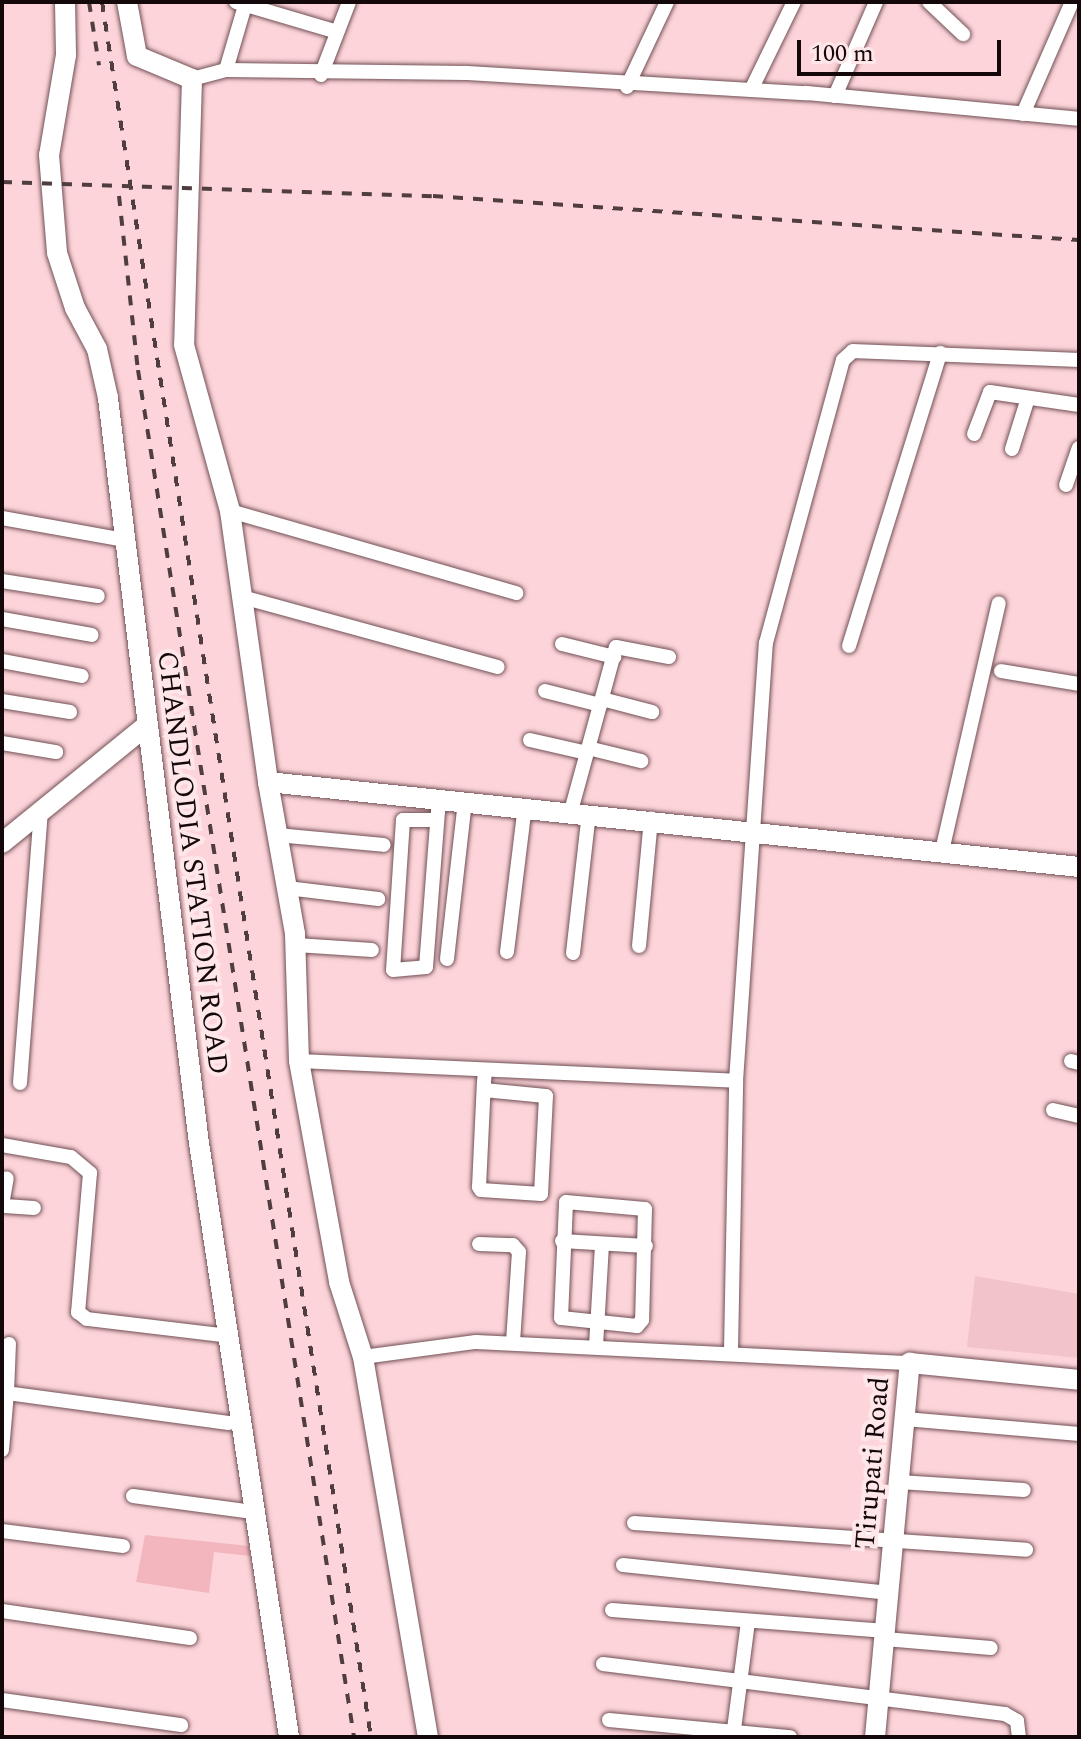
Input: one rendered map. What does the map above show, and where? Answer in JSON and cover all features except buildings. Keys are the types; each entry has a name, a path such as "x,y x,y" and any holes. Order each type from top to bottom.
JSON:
{"street":[{"name":"CHANDLODIA STATION ROAD","path":"65,2 66,55 49,155 57,253 75,308 97,349 253,1512 289,1737"},
{"path":"127,2 137,56 192,79 226,70 321,75 466,73 627,87 835,96 1079,119"},
{"path":"321,75 349,2"},
{"path":"627,87 667,2"},
{"path":"751,90 794,2"},
{"path":"835,96 876,2"},
{"path":"929,2 963,34"},
{"path":"1023,114 1072,2"},
{"path":"226,70 242,3 337,32"},
{"path":"192,79 184,345 230,511 268,782 296,945 299,1061 339,1282 363,1357 428,1737"},
{"path":"731,1350 736,1081 750,829 771,616 843,360 853,351 1079,360"},
{"path":"849,646 940,353"},
{"path":"974,434 990,392 1079,405"},
{"path":"1012,449 1028,398"},
{"path":"1066,485 1079,448"},
{"path":"230,511 516,593"},
{"path":"2,518 124,540"},
{"path":"2,581 98,596"},
{"path":"242,597 498,667"},
{"path":"942,851 999,603"},
{"path":"2,619 92,635"},
{"path":"562,644 614,657"},
{"path":"573,953 580,812 588,751 614,657 621,646 669,657"},
{"path":"2,661 82,676"},
{"path":"1001,671 1079,684"},
{"path":"545,691 652,712"},
{"path":"2,701 70,712"},
{"path":"2,843 147,725"},
{"path":"530,740 641,761"},
{"path":"2,743 56,752"},
{"path":"268,782 750,829 1079,867"},
{"path":"437,820 403,820 393,970 426,967 439,797"},
{"path":"447,959 465,800"},
{"path":"507,952 525,806"},
{"path":"20,1083 41,813"},
{"path":"639,946 651,819"},
{"path":"277,835 384,845"},
{"path":"287,888 378,899"},
{"path":"296,945 372,950"},
{"path":"299,1061 736,1081"},
{"path":"484,1090 546,1096 541,1194 481,1190 484,1090 485,1070"},
{"path":"1053,1110 1079,1116"},
{"path":"2,1145 71,1157 90,1173 78,1312 87,1319 230,1336"},
{"path":"7,1178 3,1205 34,1208"},
{"path":"566,1202 618,1204 645,1209 646,1246 640,1325 598,1324 561,1318 566,1202"},
{"path":"562,1241 646,1246"},
{"path":"479,1244 513,1245 519,1252 513,1343"},
{"path":"596,1346 602,1244"},
{"path":"363,1357 513,1343 731,1350 910,1363"},
{"path":"2,1450 9,1344"},
{"name":"Tirupati Road","path":"875,1737 910,1363 1079,1380"},
{"path":"7,1393 229,1423"},
{"path":"905,1419 1079,1434"},
{"path":"899,1482 1024,1490"},
{"path":"133,1496 253,1512"},
{"path":"634,1523 893,1545 1026,1550"},
{"path":"2,1531 123,1546"},
{"path":"623,1565 890,1593"},
{"path":"612,1610 748,1621 991,1648"},
{"path":"2,1611 190,1638"},
{"path":"733,1733 748,1621"},
{"path":"603,1664 740,1676 879,1701 1005,1714 1017,1721 1019,1737"},
{"path":"2,1700 181,1725"},
{"path":"609,1720 790,1737"}],"shaded area":[{"path":"975,1276 1079,1294 1079,1358 967,1347"},
{"path":"145,1535 249,1546 250,1556 214,1552 209,1593 136,1582"}],"railway":[{"path":"89,2 99,65"},
{"path":"102,2 371,1737"},
{"path":"2,182 433,196 1079,240"},
{"path":"119,196 138,370 354,1737"}]}
